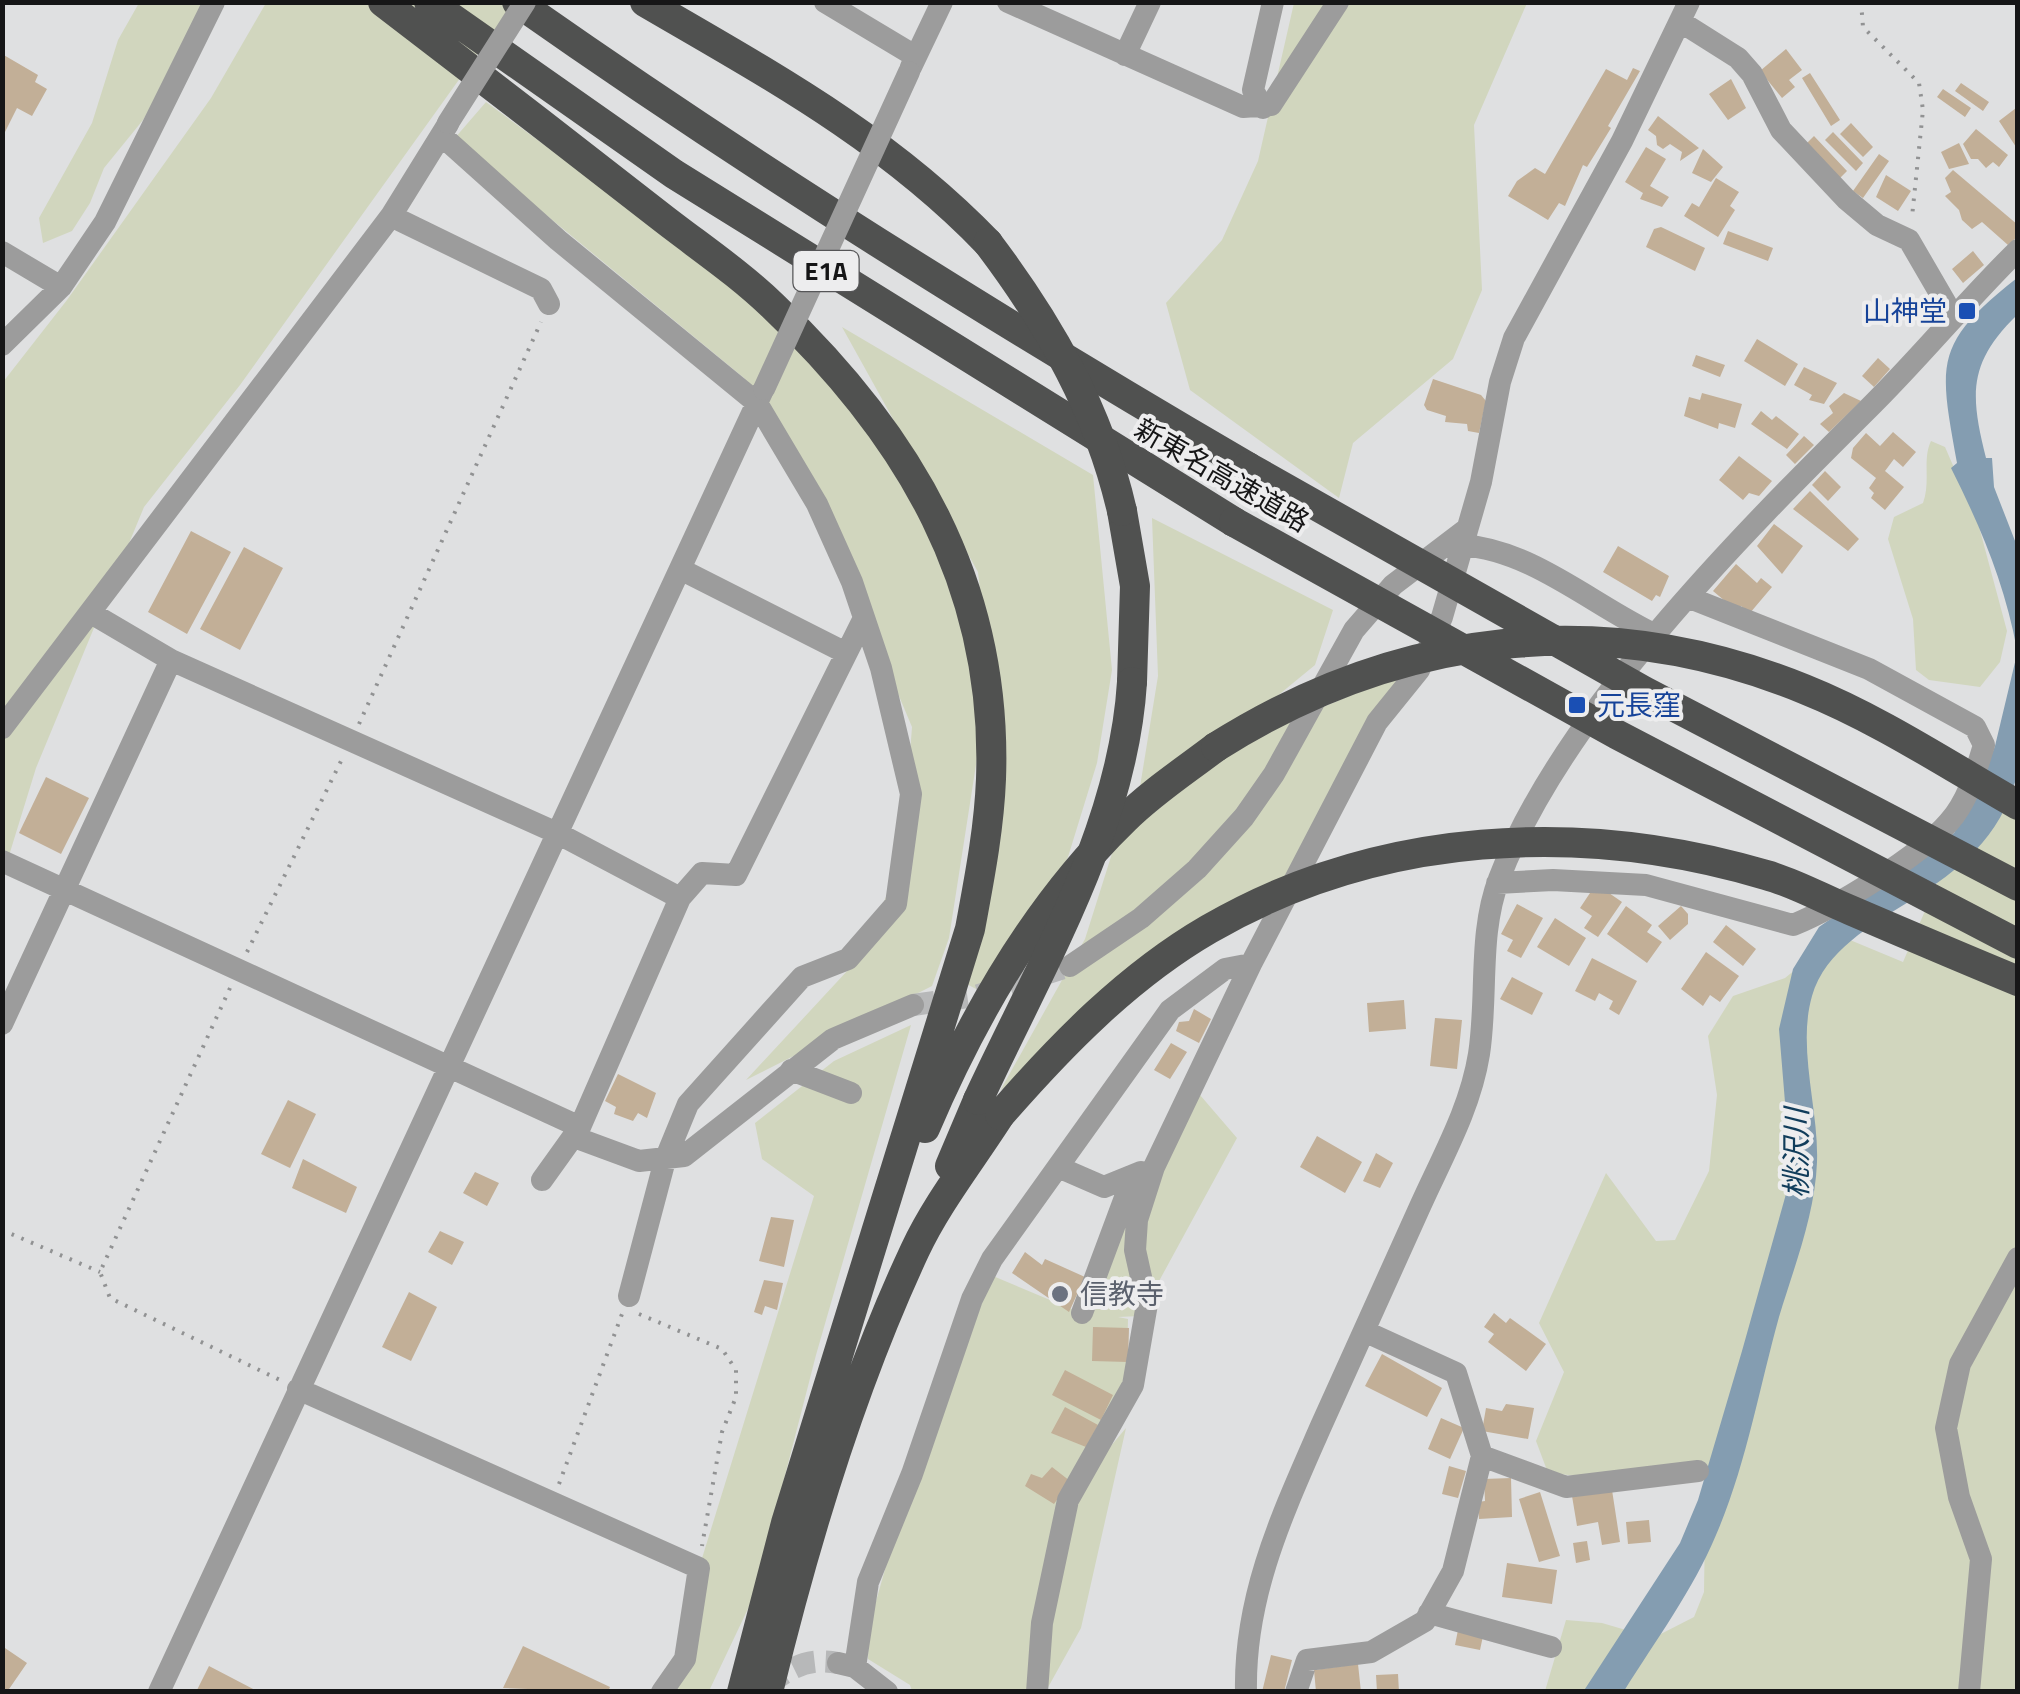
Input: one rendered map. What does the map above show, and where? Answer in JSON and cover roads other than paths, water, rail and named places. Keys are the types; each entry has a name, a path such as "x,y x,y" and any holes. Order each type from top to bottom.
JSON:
{"highway":[{"path":"383,2 770,303 892,437 948,540 982,661 991,778 985,848 970,929 792,1505 742,1692"},
{"name":"新東名高速道路","path":"428,2 674,174 1234,522 1632,744 2018,944"},
{"name":"新東名高速道路","path":"517,2 663,104 980,306 1248,467 1644,691 2018,886"},
{"path":"644,2 836,114 894,155 988,243 1031,300 1066,358 1108,458 1135,586 1132,682 1124,743 1088,864 989,1107 916,1247 857,1396 768,1692"},
{"path":"876,1241 943,1086 1024,943 1124,819 1216,748 1282,709 1346,679 1452,648 1595,642 1697,655 1806,689 1883,726 2018,805"},
{"path":"989,1107 1206,931 1308,884 1422,852 1525,839 1624,844 1768,875 2018,982"}],"street":[{"path":"2,345 61,287 105,222 214,2"},
{"path":"2,728 391,216 526,2"},
{"path":"825,2 912,64"},
{"path":"158,1692 450,1070 942,2"},
{"path":"1008,2 1243,108 1272,104 1338,2"},
{"path":"1126,55 1150,2"},
{"path":"1263,108 1253,90 1274,2"},
{"path":"1082,1313 1143,1172 1250,964 1377,722 1419,670 1442,617 1489,455 1500,382 1514,338 1685,12 1752,74 1781,130 1846,199 1878,226 1909,240 1952,314"},
{"path":"445,129 558,240 760,396 817,504 864,618 911,794 896,904 848,959 802,976 688,1104 666,1160 629,1296"},
{"path":"391,216 541,289 549,304"},
{"path":"1246,1692 1246,1655 1261,1570 1470,1098 1485,1007 1486,930 1497,883 1526,816 1561,762 1690,598 1952,314 2018,250"},
{"path":"2,252 61,287"},
{"path":"1463,538 1517,557 1658,636"},
{"path":"1070,966 1141,918 1197,869 1244,817 1274,774 1354,630 1393,584 1463,538"},
{"path":"680,569 846,653"},
{"path":"1497,883 1554,880 1646,885 1793,925 1907,858 1951,821 1964,802 1984,745 1975,727 1869,669 1690,598"},
{"path":"91,613 171,660 557,833 680,898"},
{"path":"864,618 736,875 702,873 680,898 574,1136 640,1162 684,1156 833,1039 913,1006"},
{"path":"2,1024 171,660"},
{"path":"2,860 580,1127"},
{"path":"887,1692 847,1665 868,1582 912,1474 972,1299 992,1259 1170,1010 1225,969 1250,964"},
{"path":"790,1070 851,1092"},
{"path":"542,1180 580,1127"},
{"path":"1058,1166 1104,1187 1143,1172"},
{"path":"1037,1692 1042,1623 1068,1500 1134,1384 1148,1304 1134,1250 1143,1172"},
{"path":"1969,1692 1981,1559 1959,1497 1946,1428 1960,1364 2018,1258"},
{"path":"1296,1692 1307,1660 1371,1652 1425,1621 1453,1571 1482,1456 1456,1373 1364,1331"},
{"path":"298,1389 699,1568 685,1660 662,1692"},
{"path":"1482,1456 1566,1487 1698,1470"},
{"path":"1429,1614 1551,1647"}],"water":[{"path":"2017,278 2017,315 1981,364 1976,397 1986,458 1992,458 1994,487 2017,546 2017,650 1991,557 1951,468 1957,463 1946,378 1956,339"},
{"name":"桃沢川","path":"2017,654 2017,775 2000,817 1975,851 1945,877 1851,941 1828,965 1812,996 1807,1037 1817,1162 1812,1202 1744,1455 1716,1535 1685,1595 1624,1691 1583,1692 1680,1543 1698,1500 1742,1351 1786,1194 1789,1151 1779,1029 1793,969 1819,927 1954,833 1973,803 1995,746"}],"tunnel":[{"path":"913,1005 976,996 1070,966"},
{"path":"766,1686 800,1665 838,1663"}],"place":[{"name":"山神堂","path":"1967,311"},
{"name":"元長窪","path":"1577,705"},
{"name":"信教寺","path":"1060,1294"}]}
